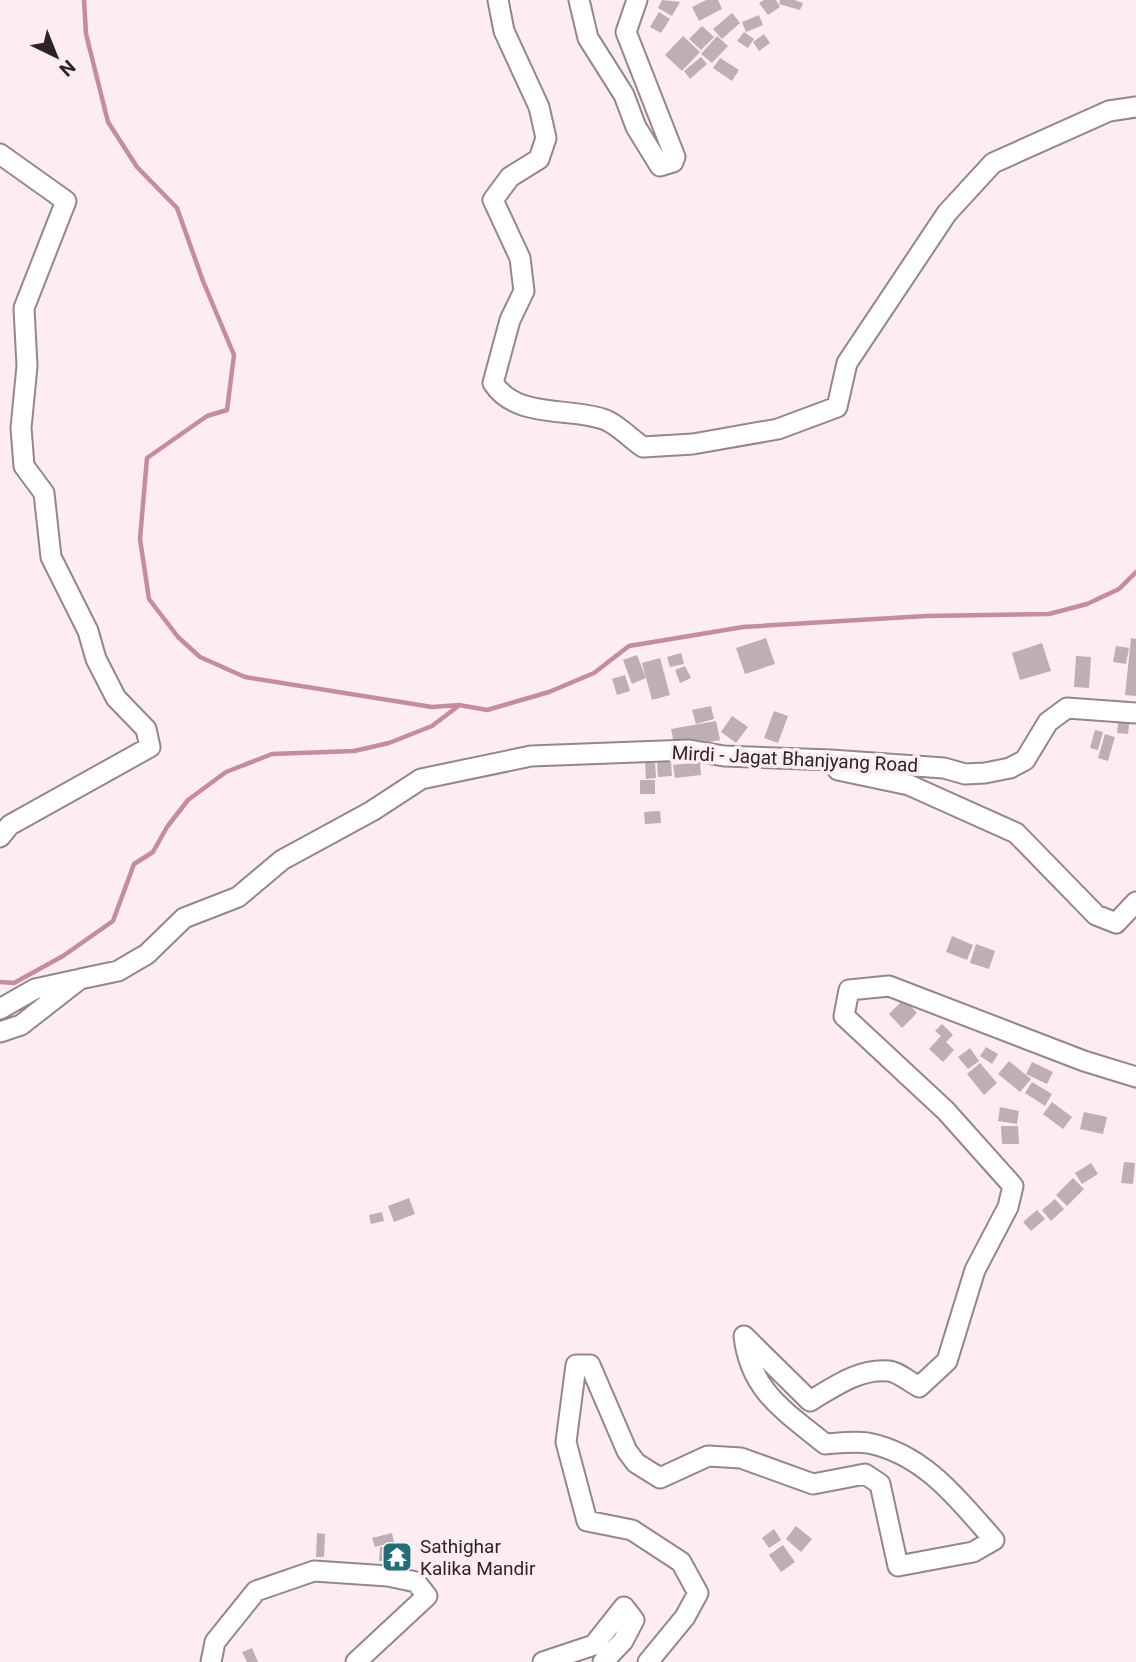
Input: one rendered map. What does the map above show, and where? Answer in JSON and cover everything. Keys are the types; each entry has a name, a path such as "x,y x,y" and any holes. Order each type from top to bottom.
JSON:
{"street":[{"path":"498,0 504,32 539,107 546,138 539,159 510,177 493,200 520,258 524,291 510,320 493,383 500,394 545,412 604,419 643,447 693,444 778,429 837,407 847,363 947,213 993,163 1109,111 1136,107"},
{"path":"579,0 587,38 624,95 636,127 660,166 673,162 676,157 626,32 637,0"},
{"path":"0,154 66,201 24,308 27,366 21,428 24,466 44,493 51,556 88,631 96,659 116,698 146,729 150,747 10,825 0,837"},
{"name":"Mirdi - Jagat Bhanjyang Road","path":"0,1032 22,1025 80,979 118,971 147,954 184,918 238,897 282,860 372,811 421,779 531,756 579,752 689,750 724,756 944,768 965,774 985,773 1010,768 1025,760 1048,722 1067,708 1136,713"},
{"path":"775,757 909,785 1016,833 1096,915 1116,923 1136,902"},
{"path":"0,1009 35,989 80,979"},
{"path":"648,1662 685,1617 698,1593 681,1562 632,1530 587,1521 566,1442 576,1365 590,1365 627,1451 636,1463 660,1478 708,1456 741,1458 813,1484 865,1474 880,1484 898,1566 973,1552 994,1539 950,1490 918,1462 868,1443 825,1444 768,1397 747,1361 744,1336 810,1401 850,1377 869,1372 891,1371 919,1387 947,1361 975,1270 1008,1207 1013,1186 946,1111 844,1016 849,990 889,986 1084,1061 1136,1077"},
{"path":"211,1662 215,1642 257,1591 314,1571 388,1576 416,1582 427,1596 356,1662"},
{"path":"543,1662 594,1644 624,1606 634,1620 623,1641 603,1662"}],"building":[{"path":"662,0 680,2 672,16 658,8"},
{"path":"706,0 718,0 722,9 699,21 692,7"},
{"path":"776,0 780,7 768,15 759,3"},
{"path":"780,0 803,3 800,10 779,4"},
{"path":"659,12 670,19 661,33 650,27"},
{"path":"732,13 740,23 722,39 713,29"},
{"path":"759,15 763,25 746,32 742,22"},
{"path":"702,26 714,37 701,50 689,39"},
{"path":"744,32 754,39 748,48 737,41"},
{"path":"764,34 770,43 759,51 753,42"},
{"path":"683,36 700,52 682,71 665,55"},
{"path":"717,36 728,46 712,63 701,54"},
{"path":"701,57 707,64 690,79 684,71"},
{"path":"720,58 739,70 732,81 713,68"},
{"path":"766,638 775,664 745,674 736,648"},
{"path":"1131,638 1136,639 1136,696 1125,695"},
{"path":"1042,643 1051,671 1020,680 1012,653"},
{"path":"1116,646 1129,648 1126,664 1113,662"},
{"path":"681,653 684,664 670,667 667,657"},
{"path":"637,655 646,678 632,684 623,660"},
{"path":"1076,656 1091,657 1089,688 1074,687"},
{"path":"660,658 670,695 652,700 642,663"},
{"path":"685,666 691,678 680,683 675,670"},
{"path":"625,675 630,691 617,695 612,679"},
{"path":"711,706 714,719 696,724 692,710"},
{"path":"774,711 788,716 778,743 764,738"},
{"path":"1119,715 1130,716 1128,734 1117,733"},
{"path":"732,716 748,727 736,743 721,732"},
{"path":"716,721 720,740 675,749 671,729"},
{"path":"1095,730 1103,732 1098,750 1090,748"},
{"path":"1105,734 1115,737 1108,761 1098,758"},
{"path":"671,761 672,776 658,777 657,762"},
{"path":"645,762 655,762 656,778 646,779"},
{"path":"700,762 701,775 675,778 673,765"},
{"path":"640,780 655,780 655,794 640,794"},
{"path":"660,811 661,823 645,824 644,812"},
{"path":"952,936 973,945 967,960 946,952"},
{"path":"976,944 995,951 989,969 970,963"},
{"path":"904,999 917,1013 902,1028 889,1014"},
{"path":"942,1024 953,1035 946,1042 954,1050 943,1062 929,1049 941,1036 935,1031"},
{"path":"986,1047 998,1054 992,1064 980,1056"},
{"path":"970,1048 979,1061 968,1069 958,1057"},
{"path":"1009,1061 1031,1079 1020,1092 998,1074"},
{"path":"1032,1062 1053,1072 1047,1084 1026,1074"},
{"path":"980,1063 997,1083 984,1095 967,1074"},
{"path":"1032,1082 1052,1094 1045,1106 1025,1093"},
{"path":"1052,1102 1072,1117 1063,1129 1043,1114"},
{"path":"1000,1107 1019,1111 1017,1124 998,1121"},
{"path":"1084,1112 1107,1117 1103,1134 1080,1129"},
{"path":"1001,1126 1018,1126 1019,1144 1002,1144"},
{"path":"1124,1162 1135,1163 1133,1184 1121,1183"},
{"path":"1091,1163 1098,1174 1082,1184 1075,1173"},
{"path":"1073,1178 1084,1189 1067,1206 1056,1195"},
{"path":"409,1198 415,1214 394,1222 388,1206"},
{"path":"1055,1199 1064,1209 1051,1221 1042,1210"},
{"path":"1037,1210 1045,1219 1031,1231 1023,1222"},
{"path":"382,1212 384,1221 371,1224 369,1215"},
{"path":"796,1526 812,1539 801,1552 786,1539"},
{"path":"774,1529 781,1540 769,1548 762,1538"},
{"path":"317,1533 325,1534 324,1557 316,1557"},
{"path":"392,1533 394,1542 375,1547 372,1538"},
{"path":"783,1545 795,1562 781,1572 769,1555"},
{"path":"380,1547 389,1547 388,1561 379,1561"},
{"path":"252,1648 258,1662 247,1662 242,1652"}],"waterway":[{"path":"84,0 86,34 108,122 137,167 177,208 203,281 234,355 227,410 207,416 147,458 140,539 149,599 178,637 200,657 245,677 432,707 459,705 487,710 549,692 594,673 629,646 743,627 926,616 1049,614 1087,604 1119,589 1136,572"},
{"path":"0,982 14,983 63,956 113,921 134,864 153,852 167,827 188,800 226,772 272,754 354,751 389,743 432,726 457,707"}],"place":[{"name":"Sathighar Kalika Mandir","path":"397,1557"}]}
